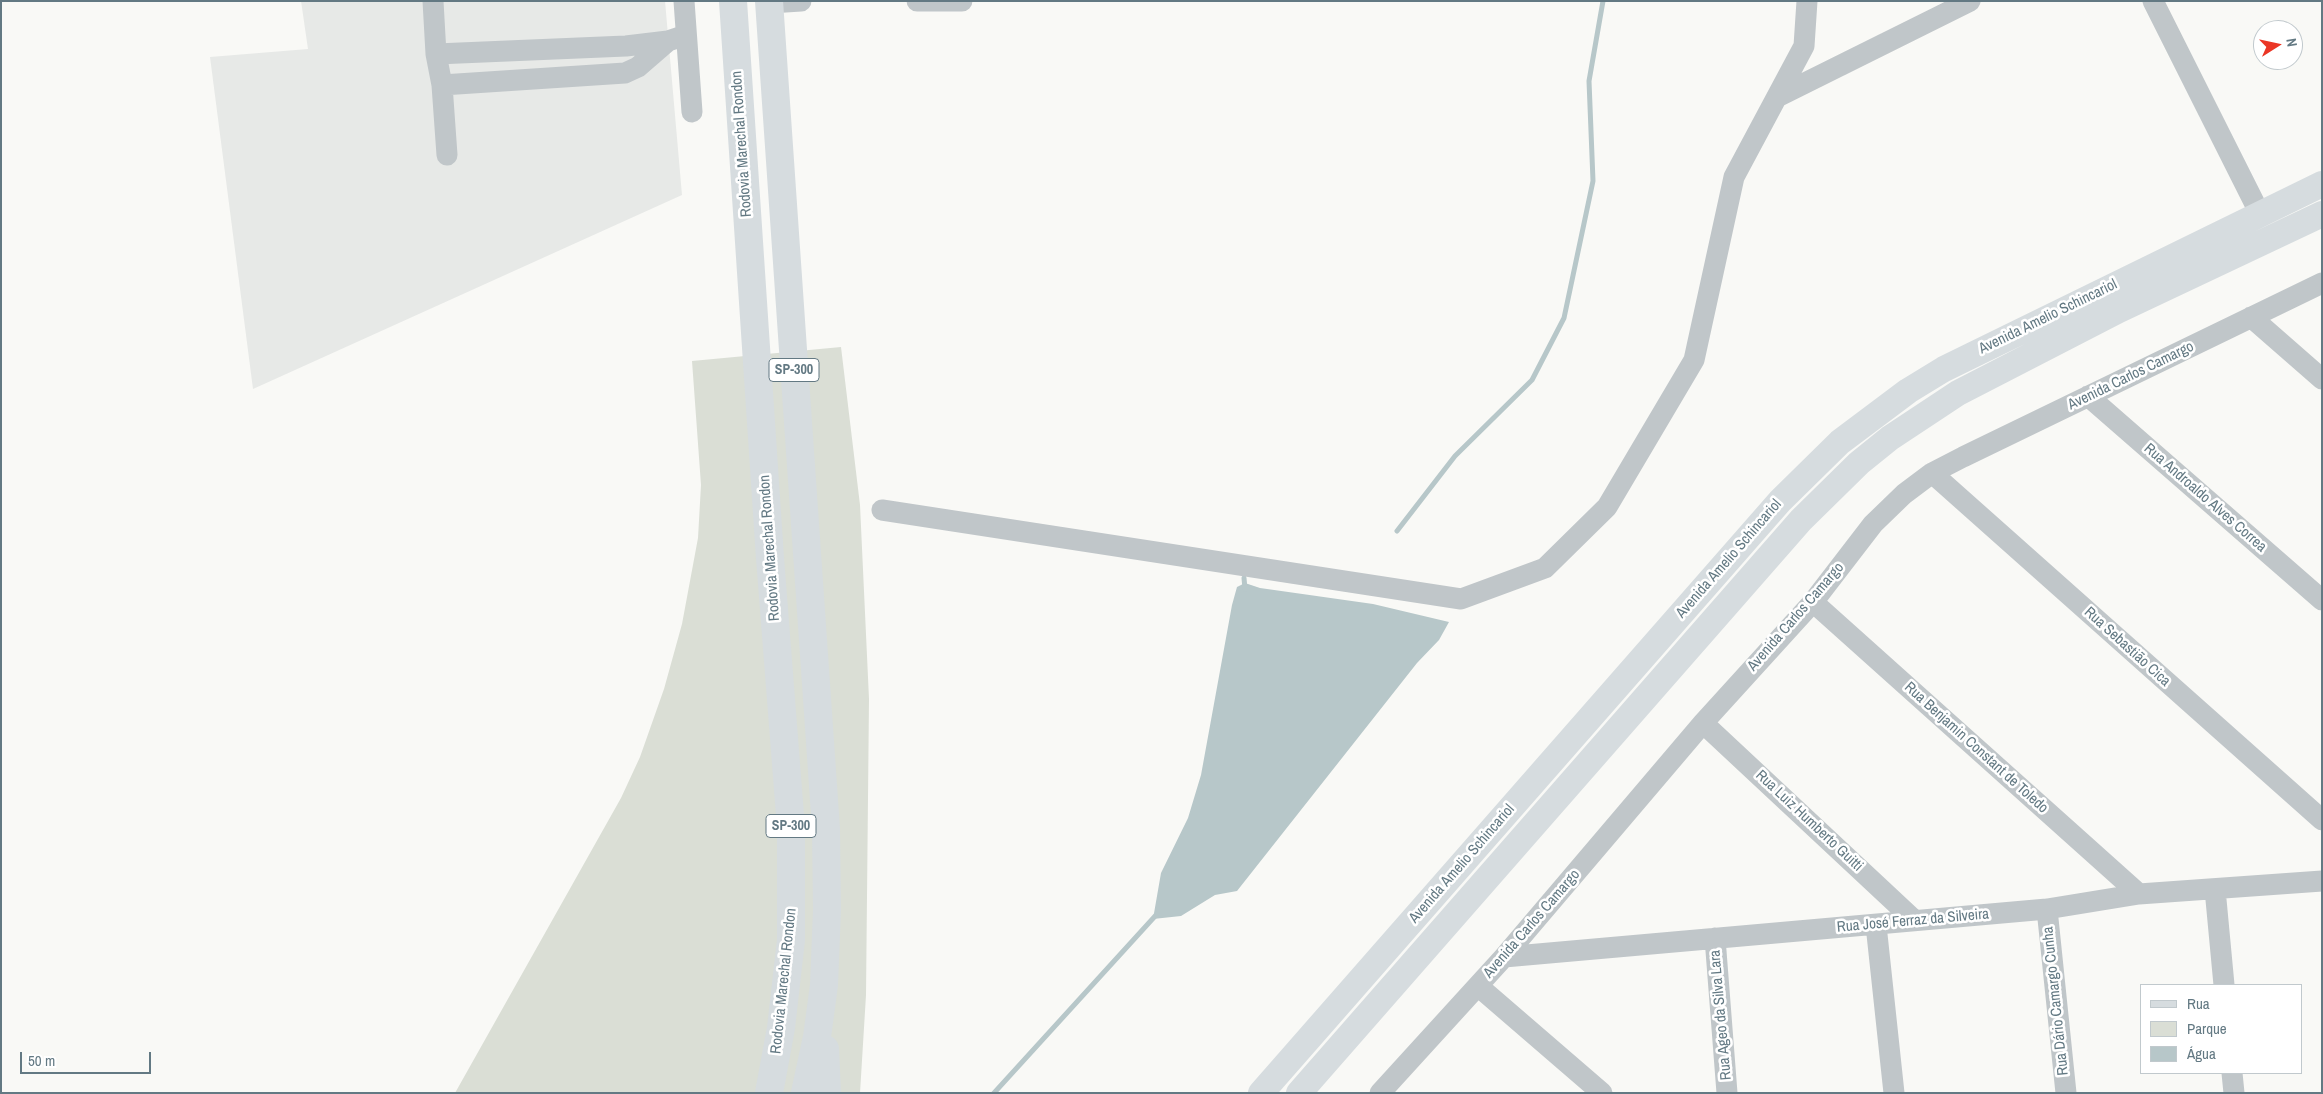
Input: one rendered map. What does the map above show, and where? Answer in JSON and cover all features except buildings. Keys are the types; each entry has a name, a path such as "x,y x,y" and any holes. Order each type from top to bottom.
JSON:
{"highway":[{"name":"Rodovia Marechal Rondon","path":"733,1 768,539 791,838 791,940 781,1028 769,1093"},
{"name":"SP-300","path":"769,2 826,811 827,910 824,985 805,1093"},
{"path":"824,985 827,1093"}],"main road":[{"name":"Avenida Amelio Schincariol","path":"1261,1093 1780,501 1840,442 1908,391 1944,369 2322,184"},
{"name":"Avenida Amelio Schincariol","path":"1298,1093 1794,528 1859,463 1904,428 1958,393 2119,310 2322,214"}],"street":[{"path":"433,1 436,54 442,84 447,155"},
{"path":"684,1 677,38 692,112"},
{"path":"769,2 801,1"},
{"path":"917,1 962,1"},
{"path":"882,510 1461,599 1545,568 1607,507 1694,360 1734,177 1804,46 1807,1"},
{"path":"1777,97 1970,1"},
{"path":"2153,1 2260,214"},
{"path":"436,54 626,46 677,38"},
{"path":"442,84 624,73 638,67 677,38"},
{"name":"Avenida Carlos Camargo","path":"1380,1093 1504,957 1703,722 1813,602 1873,524 1904,494 1932,473 2322,283"},
{"path":"2251,317 2322,379"},
{"name":"Rua Androaldo Alves Correa","path":"2088,396 2322,600"},
{"name":"Rua Sebastião Cica","path":"1932,473 2322,820"},
{"name":"Rua Benjamin Constant de Toledo","path":"1813,602 2139,894"},
{"name":"Rua Luiz Humberto Guitti","path":"1703,722 1914,920"},
{"name":"Rua José Ferraz da Silveira","path":"1504,957 2046,909 2139,894 2322,881"},
{"path":"2214,889 2224,984"},
{"name":"Rua Dário Camargo Cunha","path":"2046,909 2066,1093"},
{"path":"1876,925 1894,1093"},
{"name":"Rua Ageo da Silva Lara","path":"1715,938 1728,1093"},
{"path":"1478,986 1602,1093"},
{"path":"2232,1074 2234,1093"}],"shaded area":[{"path":"301,1 665,1 682,195 253,389 210,57 308,49"}],"green space":[{"path":"841,347 860,505 869,699 866,995 860,1093 455,1093 621,798 640,757 664,689 682,624 698,538 701,485 692,361"}],"water":[{"path":"1245,583 1260,588 1373,604 1449,622 1439,640 1417,663 1237,891 1215,895 1181,916 1153,919 1161,873 1188,818 1201,775 1232,605 1237,587"}],"waterway":[{"path":"1397,531 1455,456 1532,380 1564,318 1593,181 1589,81 1603,1"},
{"path":"1244,578 1245,589"},
{"path":"994,1093 1157,914"}]}
